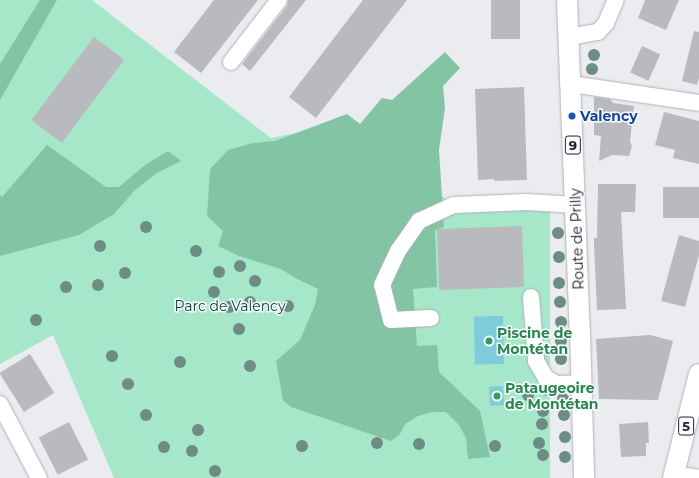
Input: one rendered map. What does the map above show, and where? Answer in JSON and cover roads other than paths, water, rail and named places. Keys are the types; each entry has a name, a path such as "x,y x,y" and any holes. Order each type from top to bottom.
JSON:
{"main road":[{"name":"Route de Prilly","path":"567,0 576,205 584,478"},
{"name":"5","path":"673,476 698,382"}],"street":[{"path":"231,62 279,0"},
{"path":"569,37 598,32 606,24 616,0"},
{"path":"571,84 699,103"},
{"path":"431,318 391,320 382,285 398,251 419,221 454,205 527,202 576,205"},
{"path":"531,297 536,362 546,378 557,384 582,383"},
{"path":"0,404 39,478"},
{"path":"673,476 698,478"}],"water":[{"name":"Piscine de Montétan","path":"503,316 504,364 475,364 474,317"},
{"name":"Pataugeoire de Montétan","path":"503,386 504,405 490,406 489,387"}],"place":[{"name":"Valency","path":"572,116"},
{"name":"Piscine de Montétan","path":"489,341"},
{"name":"Pataugeoire de Montétan","path":"497,396"}],"park label":[{"name":"Parc de Valency","path":"230,306"}]}
